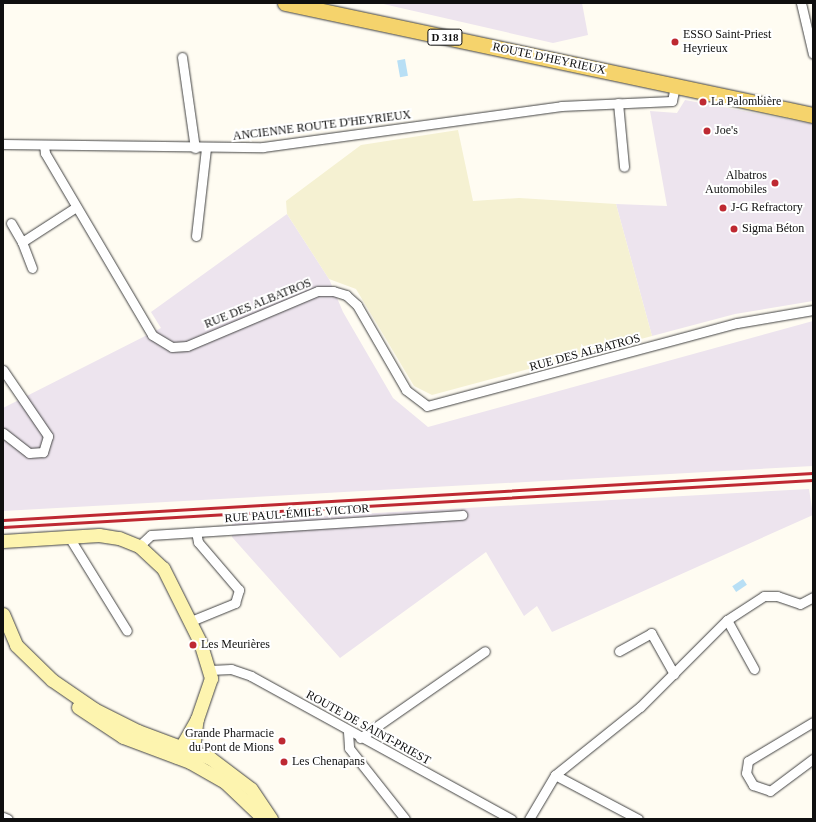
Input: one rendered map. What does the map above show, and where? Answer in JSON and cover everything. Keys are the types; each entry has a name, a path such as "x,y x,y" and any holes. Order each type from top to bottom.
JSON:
{"main road":[{"name":"ROUTE D'HEYRIEUX","path":"285,3 813,115"},
{"path":"3,541 69,537 119,538 139,546 163,568 191,621 210,670 209,688 197,719 178,750"},
{"path":"3,614 15,643 52,680 94,709 178,750 236,775 259,798 271,819"},
{"path":"3,639 28,666 92,718 123,737 178,750"},
{"path":"193,756 197,719"},
{"path":"193,756 243,796 264,819"}],"street":[{"path":"801,3 813,54"},
{"path":"182,57 195,148"},
{"name":"ANCIENNE ROUTE D'HEYRIEUX","path":"3,144 195,148 263,147 561,106 672,102 675,86"},
{"path":"618,103 624,167"},
{"name":"RUE DES ALBATROS","path":"44,145 45,153 152,335 172,347 202,340 318,291 333,291 346,295 357,305 406,390 427,406 737,323 813,310"},
{"path":"196,236 206,148"},
{"path":"22,242 76,207"},
{"path":"11,223 22,242 32,268"},
{"path":"3,370 48,436 43,452 29,453 3,433"},
{"name":"RUE PAUL-ÉMILE VICTOR","path":"139,546 151,535 462,515"},
{"path":"191,621 235,603 238,590 198,542 196,532"},
{"path":"69,537 127,631"},
{"path":"529,819 555,775 640,707 727,620 764,596 777,596 800,604 813,597"},
{"path":"727,620 754,670"},
{"path":"619,651 651,633 674,674"},
{"path":"360,738 485,651"},
{"name":"ROUTE DE SAINT-PRIEST","path":"210,670 231,669 251,676 348,732 511,819"},
{"path":"813,722 748,761 746,774 754,785 770,791 813,759"},
{"path":"348,732 349,748 405,819"},
{"path":"555,775 638,819"},
{"path":"3,816 8,819"}],"shaded area":[{"path":"379,3 582,3 588,35 553,43"},
{"path":"685,100 813,124 813,301 735,314 652,336 616,204 667,206 650,111 677,113"},
{"path":"458,130 473,201 519,198 616,204 652,336 432,395 414,386 356,289 329,279 287,214 286,201 361,145"},
{"path":"287,214 329,279 343,312 393,398 428,427 813,321 813,466 3,511 3,408 161,328 151,312"},
{"path":"809,489 813,515 552,632 537,606 524,616 486,552 340,658 232,537 232,521"}],"water":[{"path":"405,59 408,76 400,77 397,60"},
{"path":"743,579 747,585 736,592 732,586"}],"railway":[{"path":"3,520 813,473"},
{"path":"3,527 813,480"}],"place":[{"name":"ESSO Saint-Priest Heyrieux","path":"675,42"},
{"name":"La Palombière","path":"703,102"},
{"name":"Joe's","path":"707,131"},
{"name":"Albatros Automobiles","path":"775,183"},
{"name":"J-G Refractory","path":"723,208"},
{"name":"Sigma Béton","path":"734,229"},
{"name":"Les Meurières","path":"193,645"},
{"name":"Grande Pharmacie du Pont de Mions","path":"282,741"},
{"name":"Les Chenapans","path":"284,762"}]}
